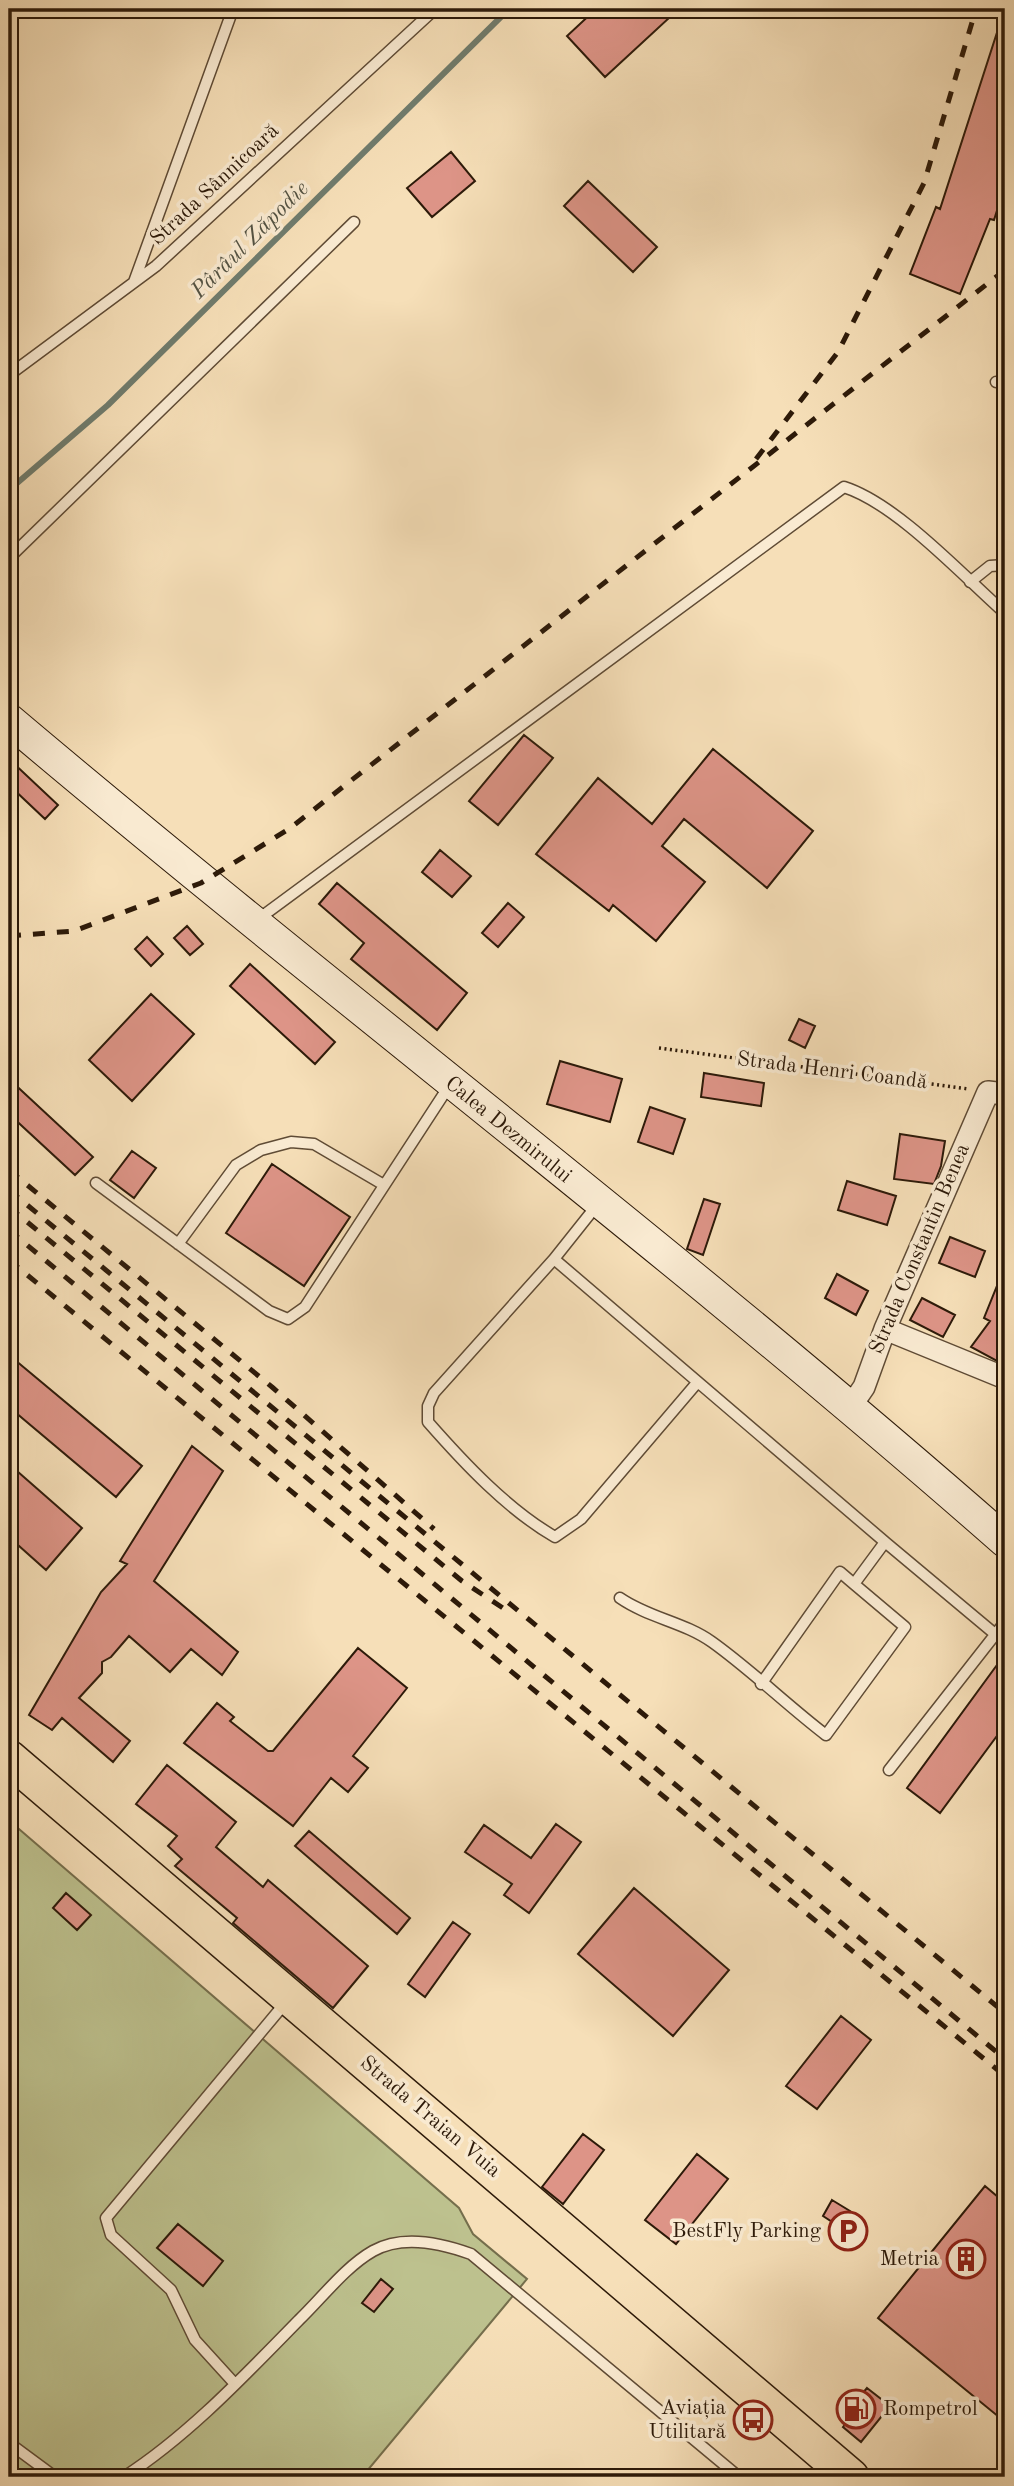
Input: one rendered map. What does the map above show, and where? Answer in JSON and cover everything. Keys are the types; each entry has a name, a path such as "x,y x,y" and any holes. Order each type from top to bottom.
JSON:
{"main road":[{"name":"Calea Dezmirului","path":"9,720 252,923 851,1406 1005,1541"},
{"name":"Strada Traian Vuia","path":"9,1758 851,2477"}],"street":[{"name":"Strada Constantin Benea","path":"851,1406 864,1387 885,1329 997,1093"},
{"path":"885,1329 1005,1378"}],"lane":[{"path":"134,282 233,9"},
{"name":"Strada Sânnicoară","path":"9,375 156,266 435,9"},
{"path":"9,558 354,222"},
{"path":"252,923 844,488 864,494 898,518 1005,613"},
{"path":"970,582 990,566 1005,565"},
{"path":"96,1183 269,1311 288,1319 305,1307 451,1083"},
{"path":"178,1244 236,1165 261,1150 290,1142 314,1144 384,1185"},
{"path":"598,1202 554,1259 434,1393 428,1406 428,1422 451,1448 536,1526 555,1537 581,1519 696,1384"},
{"path":"554,1259 696,1384 995,1634"},
{"path":"854,1584 886,1542"},
{"path":"620,1598 636,1609 689,1628 713,1643 761,1684 825,1735 905,1627 839,1572 761,1684"},
{"path":"889,1770 1005,1622"},
{"path":"235,2384 195,2340 171,2290 111,2235 105,2224 109,2213 289,1997"},
{"path":"124,2477 144,2464 235,2384 349,2270 374,2250 406,2242 430,2242 471,2254 739,2477"},
{"path":"9,2444 55,2477"}],"path":[{"name":"Strada Henri Coandă","path":"659,1048 776,1066 853,1072 997,1093"}],"green space":[{"path":"12,1823 459,2208 473,2234 527,2279 362,2477 9,2477 9,1827"}],"building":[{"path":"596,9 661,9 669,18 605,77 567,36"},
{"path":"1002,17 1005,18 1005,185 994,220 990,219 960,294 910,274 936,207 940,209"},
{"path":"451,152 475,181 432,217 407,188"},
{"path":"588,181 657,247 633,272 564,206"},
{"path":"524,735 553,758 498,825 469,801"},
{"path":"713,749 813,831 767,888 684,819 662,846 705,882 656,941 613,905 609,911 536,854 598,778 652,824"},
{"path":"9,759 58,805 45,819 9,785"},
{"path":"440,850 471,876 452,897 422,872"},
{"path":"337,883 467,993 437,1030 351,959 364,943 319,904"},
{"path":"508,903 524,917 498,947 482,933"},
{"path":"187,926 203,944 190,955 174,938"},
{"path":"147,937 163,954 151,966 135,949"},
{"path":"250,964 335,1042 315,1064 230,986"},
{"path":"151,994 194,1034 132,1101 89,1060"},
{"path":"799,1019 815,1026 805,1048 789,1040"},
{"path":"560,1061 622,1079 610,1122 547,1104"},
{"path":"704,1073 764,1083 761,1106 701,1097"},
{"path":"9,1079 93,1157 75,1175 9,1114"},
{"path":"650,1107 685,1119 673,1154 638,1142"},
{"path":"900,1134 945,1141 941,1166 934,1184 894,1179"},
{"path":"132,1151 156,1168 134,1198 110,1180"},
{"path":"272,1164 350,1217 304,1286 226,1233"},
{"path":"847,1181 896,1196 887,1225 838,1210"},
{"path":"704,1199 720,1204 703,1255 687,1249"},
{"path":"950,1237 985,1251 975,1277 939,1263"},
{"path":"1005,1266 1005,1350 997,1361 971,1347 990,1321 984,1318"},
{"path":"837,1274 868,1291 856,1315 825,1298"},
{"path":"922,1298 955,1315 943,1337 910,1320"},
{"path":"9,1355 142,1466 116,1497 9,1407"},
{"path":"192,1446 223,1471 154,1581 238,1652 222,1675 191,1649 170,1672 129,1636 111,1657 102,1662 102,1673 79,1698 130,1741 113,1762 62,1718 52,1730 29,1715 101,1592 127,1564 120,1561"},
{"path":"9,1464 82,1528 46,1570 9,1537"},
{"path":"358,1648 407,1688 353,1756 368,1768 348,1792 331,1778 293,1826 184,1743 217,1703 234,1717 230,1721 268,1751 273,1751"},
{"path":"1005,1654 1005,1725 940,1813 907,1788"},
{"path":"167,1765 236,1822 216,1847 263,1887 268,1880 368,1966 333,2008 233,1923 237,1918 175,1866 182,1859 168,1846 177,1836 136,1804"},
{"path":"556,1824 581,1842 529,1913 504,1895 512,1884 465,1852 484,1825 531,1858"},
{"path":"309,1831 410,1918 397,1934 295,1846"},
{"path":"634,1888 729,1970 673,2036 578,1954"},
{"path":"66,1893 91,1915 77,1930 53,1908"},
{"path":"453,1922 470,1934 425,1997 408,1984"},
{"path":"841,2016 871,2040 817,2109 786,2086"},
{"path":"583,2134 604,2150 563,2204 542,2187"},
{"path":"697,2154 728,2179 676,2244 645,2220"},
{"name":"Metria","path":"985,2186 1005,2203 1005,2422 878,2318"},
{"path":"832,2200 850,2211 840,2227 823,2216"},
{"path":"178,2224 223,2261 203,2286 157,2248"},
{"path":"381,2279 393,2289 374,2312 362,2303"},
{"path":"867,2388 890,2406 861,2442 843,2427 853,2414 848,2411"}],"waterway":[{"name":"Pârâul Zăpodie","path":"9,490 108,405 509,9"}],"railway":[{"path":"756,459 838,352 924,183 976,9"},
{"path":"9,936 74,931 201,883 289,829 1005,270"},
{"path":"9,1170 272,1387 434,1529"},
{"path":"9,1190 1005,2013"},
{"path":"9,1207 462,1581 506,1610"},
{"path":"9,1230 1005,2059"},
{"path":"9,1260 1005,2076"}],"place":[{"name":"BestFly Parking","path":"848,2231"},
{"name":"Metria","path":"966,2259"},
{"name":"Rompetrol","path":"856,2409"},
{"name":"Aviația Utilitară","path":"753,2420"}]}
